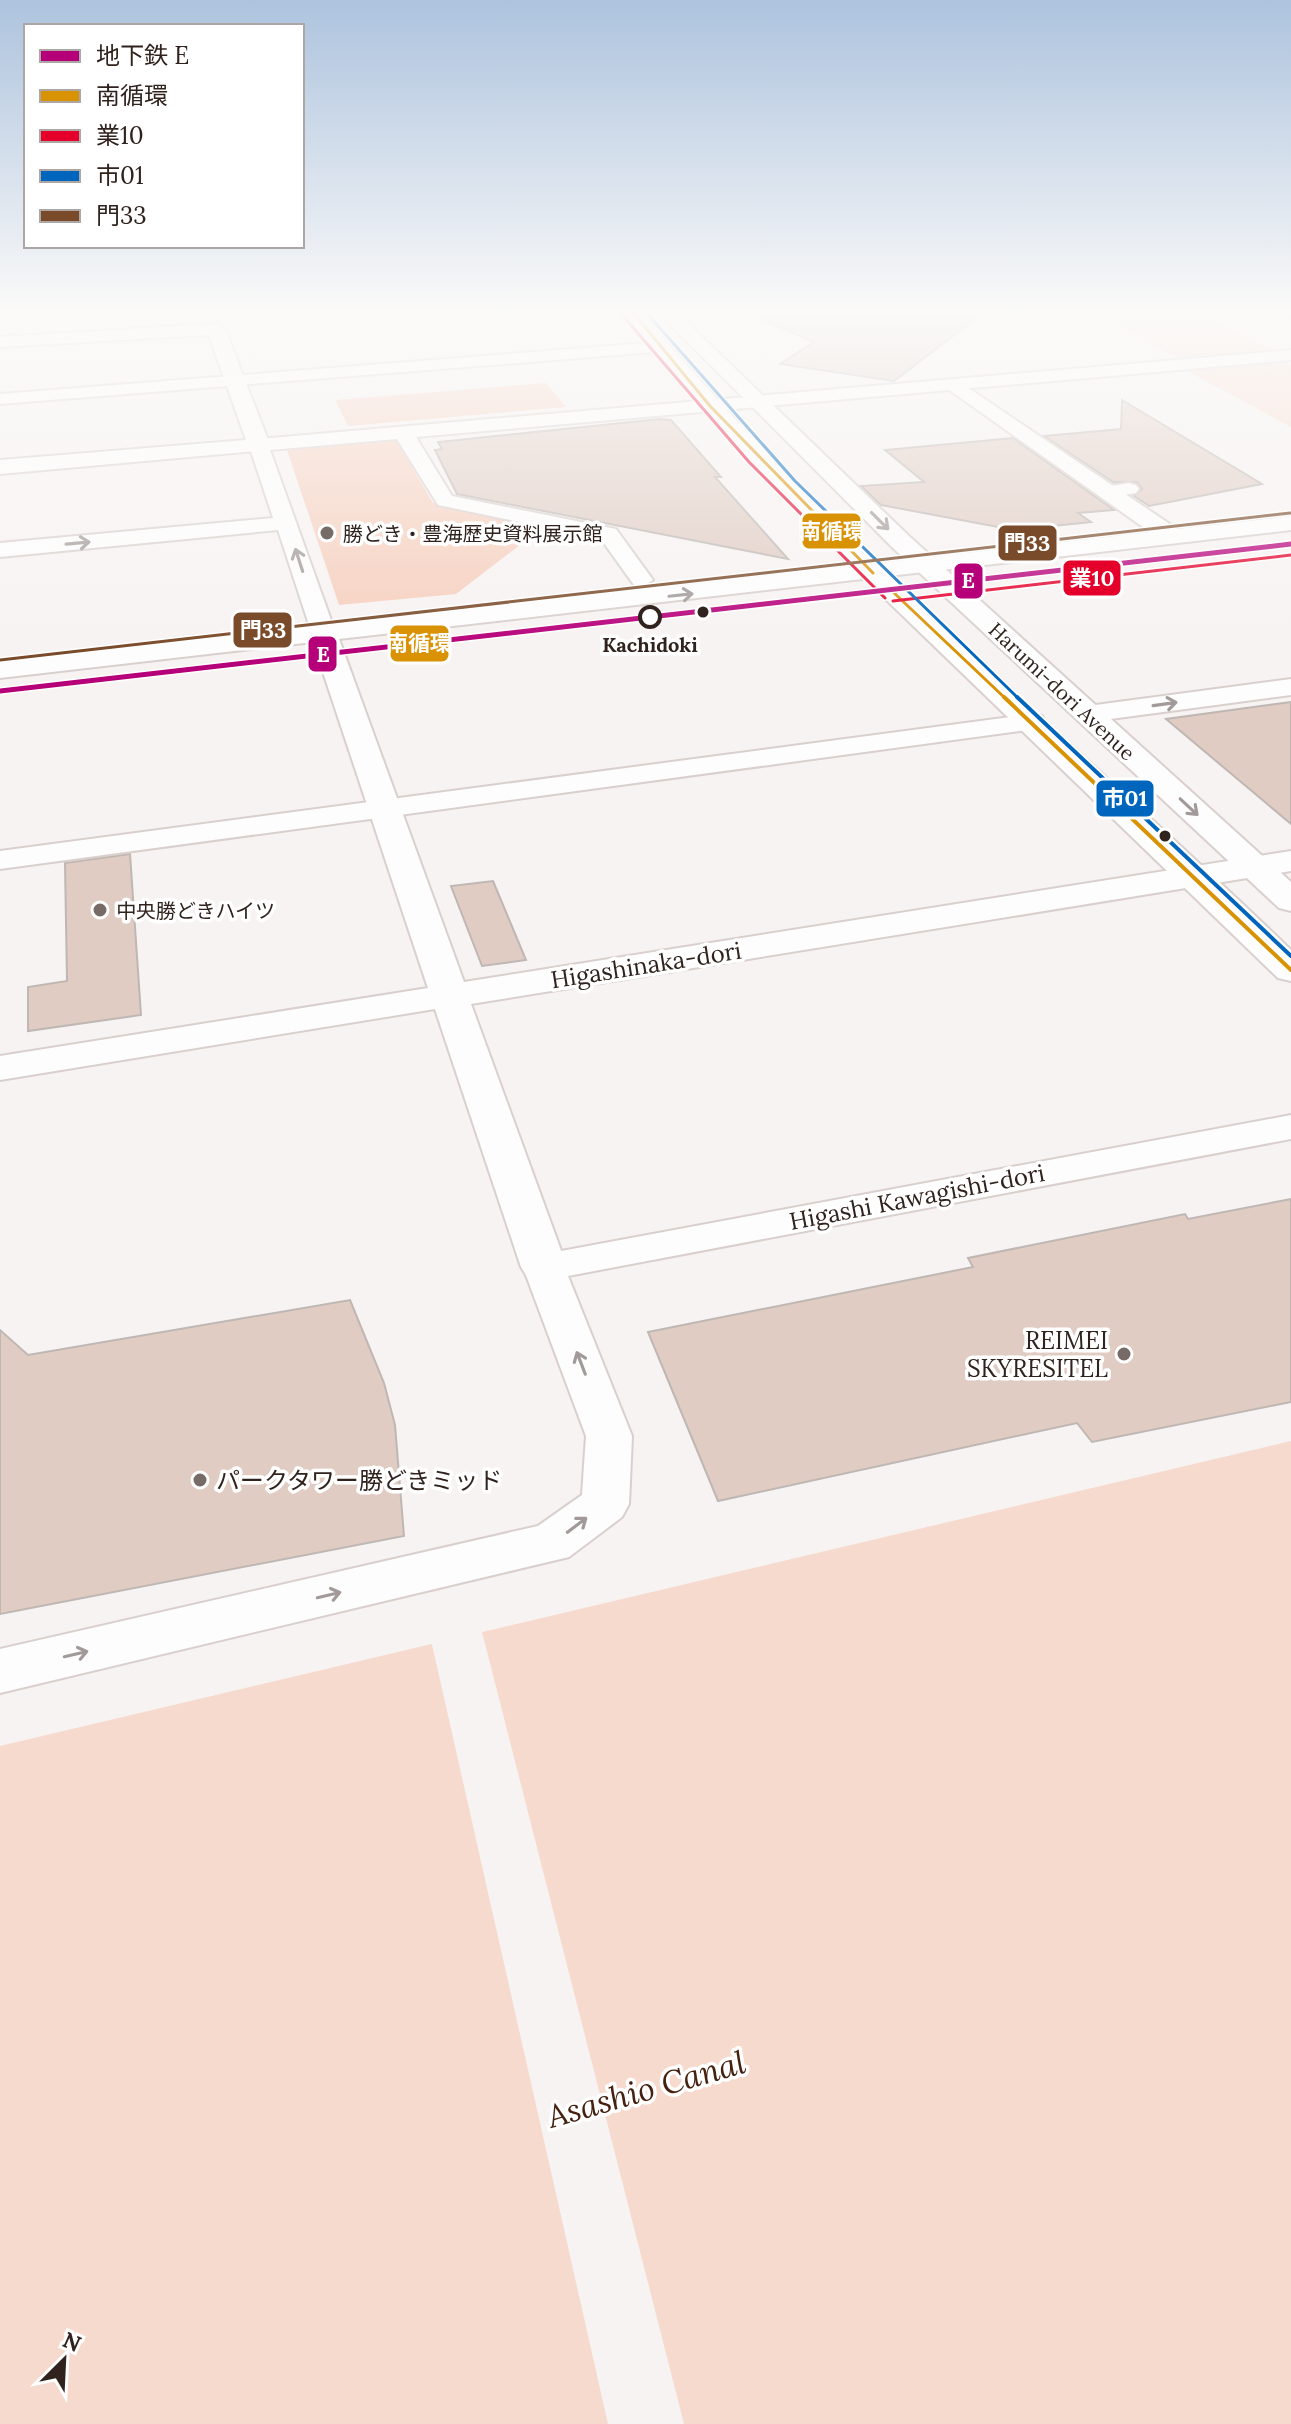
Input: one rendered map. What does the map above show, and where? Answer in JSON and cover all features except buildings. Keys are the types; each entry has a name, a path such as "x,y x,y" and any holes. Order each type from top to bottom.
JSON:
{"street":[{"path":"0,1671 552,1543 605,1504 609,1436 544,1267 252,423"},
{"path":"0,467 508,423"},
{"name":"Harumi-dori Avenue","path":"727,423 883,582 1197,877 1291,970"},
{"name":"Harumi-dori Avenue","path":"781,423 937,575 1291,901"},
{"path":"1015,423 1120,490 1173,537"},
{"path":"403,432 445,501 608,534 642,580"},
{"path":"0,550 286,523"},
{"path":"0,690 327,644 883,582 1173,537 1291,523"},
{"path":"937,575 1291,545"},
{"path":"0,670 327,644"},
{"path":"1088,714 1291,687"},
{"path":"0,860 1033,722"},
{"name":"Higashinaka-dori","path":"0,1068 1291,861"},
{"name":"Higashi Kawagishi-dori","path":"544,1267 1291,1127"}],"shaded area":[{"path":"347,423 381,423 348,426"},
{"path":"397,441 433,503 546,525 456,594 339,605 287,450"}],"water":[{"name":"Asashio Canal","path":"1291,1441 1291,2424 0,2424 0,1746"}],"pier":[{"path":"481,1628 684,2424 608,2424 431,1640"}],"metro line":[{"name":"E","path":"0,691 1291,544"}],"transit line":[{"name":"業10","path":"715,423 749,462 885,598"},
{"name":"南循環","path":"727,423 873,573"},
{"name":"市01","path":"742,423 795,481 958,642 1291,956"},
{"name":"門33","path":"0,660 1290,513"},
{"name":"業10","path":"893,601 1291,555"},
{"name":"南循環","path":"0,690 892,591 1291,970"}],"place":[{"name":"勝どき・豊海歴史資料展示館","path":"327,533"},
{"name":"Kachidoki","path":"650,617"},
{"name":"中央勝どきハイツ","path":"100,910"},
{"name":"REIMEI SKYRESITEL","path":"1124,1354"},
{"name":"パークタワー勝どきミッド","path":"200,1480"}]}
